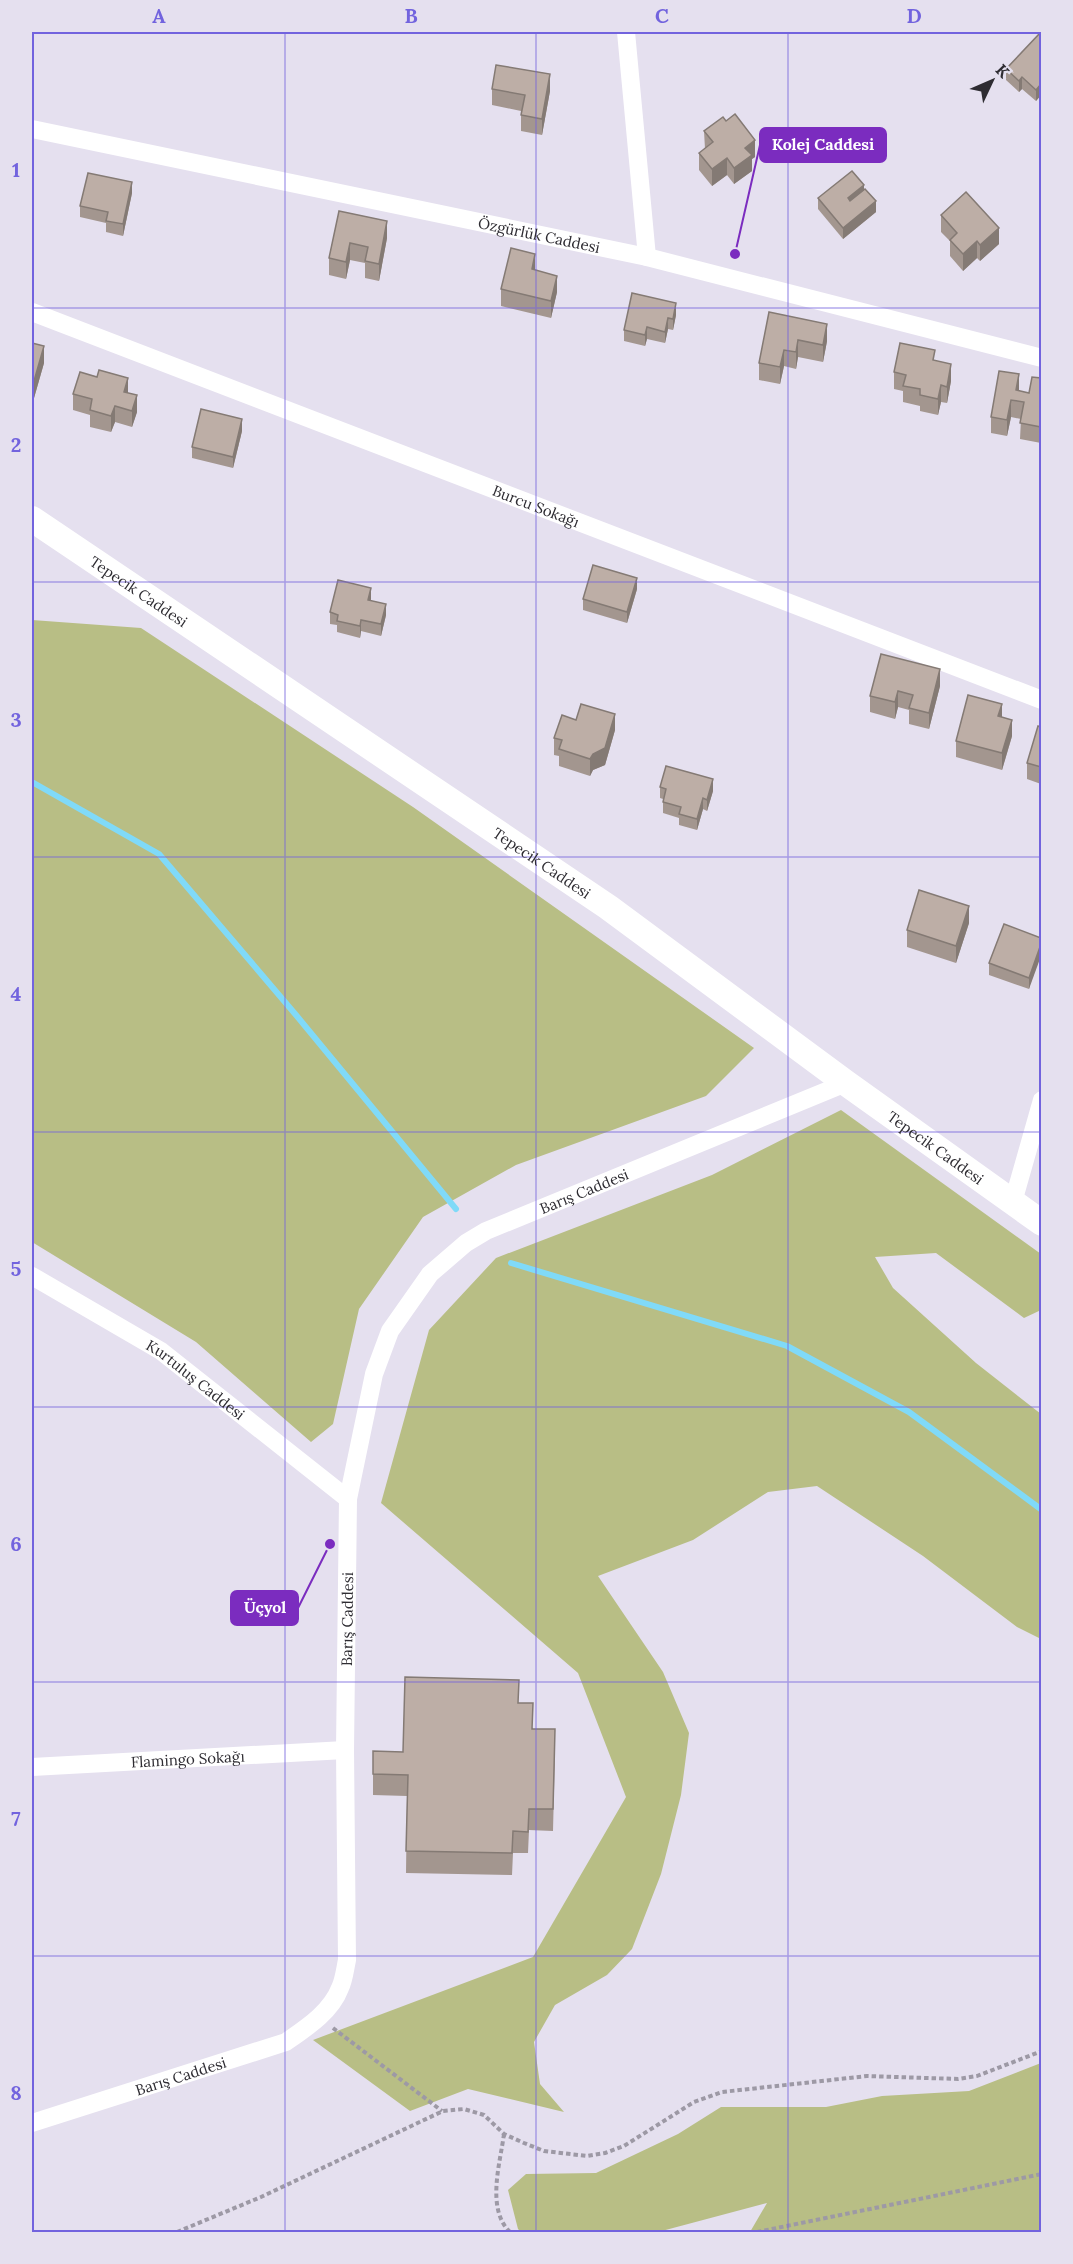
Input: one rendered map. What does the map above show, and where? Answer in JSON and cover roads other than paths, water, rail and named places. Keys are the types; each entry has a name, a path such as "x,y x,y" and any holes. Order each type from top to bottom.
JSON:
{"street":[{"path":"626,32 647,257"},
{"name":"Özgürlük Caddesi","path":"32,129 647,257 1041,358"},
{"name":"Burcu Sokağı","path":"32,312 1041,700"},
{"name":"Tepecik Caddesi","path":"32,519 608,907 846,1083 1041,1223"},
{"name":"Barış Caddesi","path":"32,2123 286,2042 309,2026 328,2008 340,1988 346,1960 345,1750 348,1499 374,1374 390,1331 414,1294 430,1274 457,1250 486,1231 846,1083"},
{"path":"1013,1202 1041,1100"},
{"name":"Kurtuluş Caddesi","path":"32,1276 161,1351 348,1499"},
{"name":"Flamingo Sokağı","path":"32,1767 345,1750"}],"waterway":[{"path":"32,782 159,854 456,1209"},
{"path":"511,1263 787,1346 909,1412 1042,1510"}],"place":[{"name":"Kolej Caddesi","path":"735,254"},
{"name":"Üçyol","path":"330,1544"}]}
